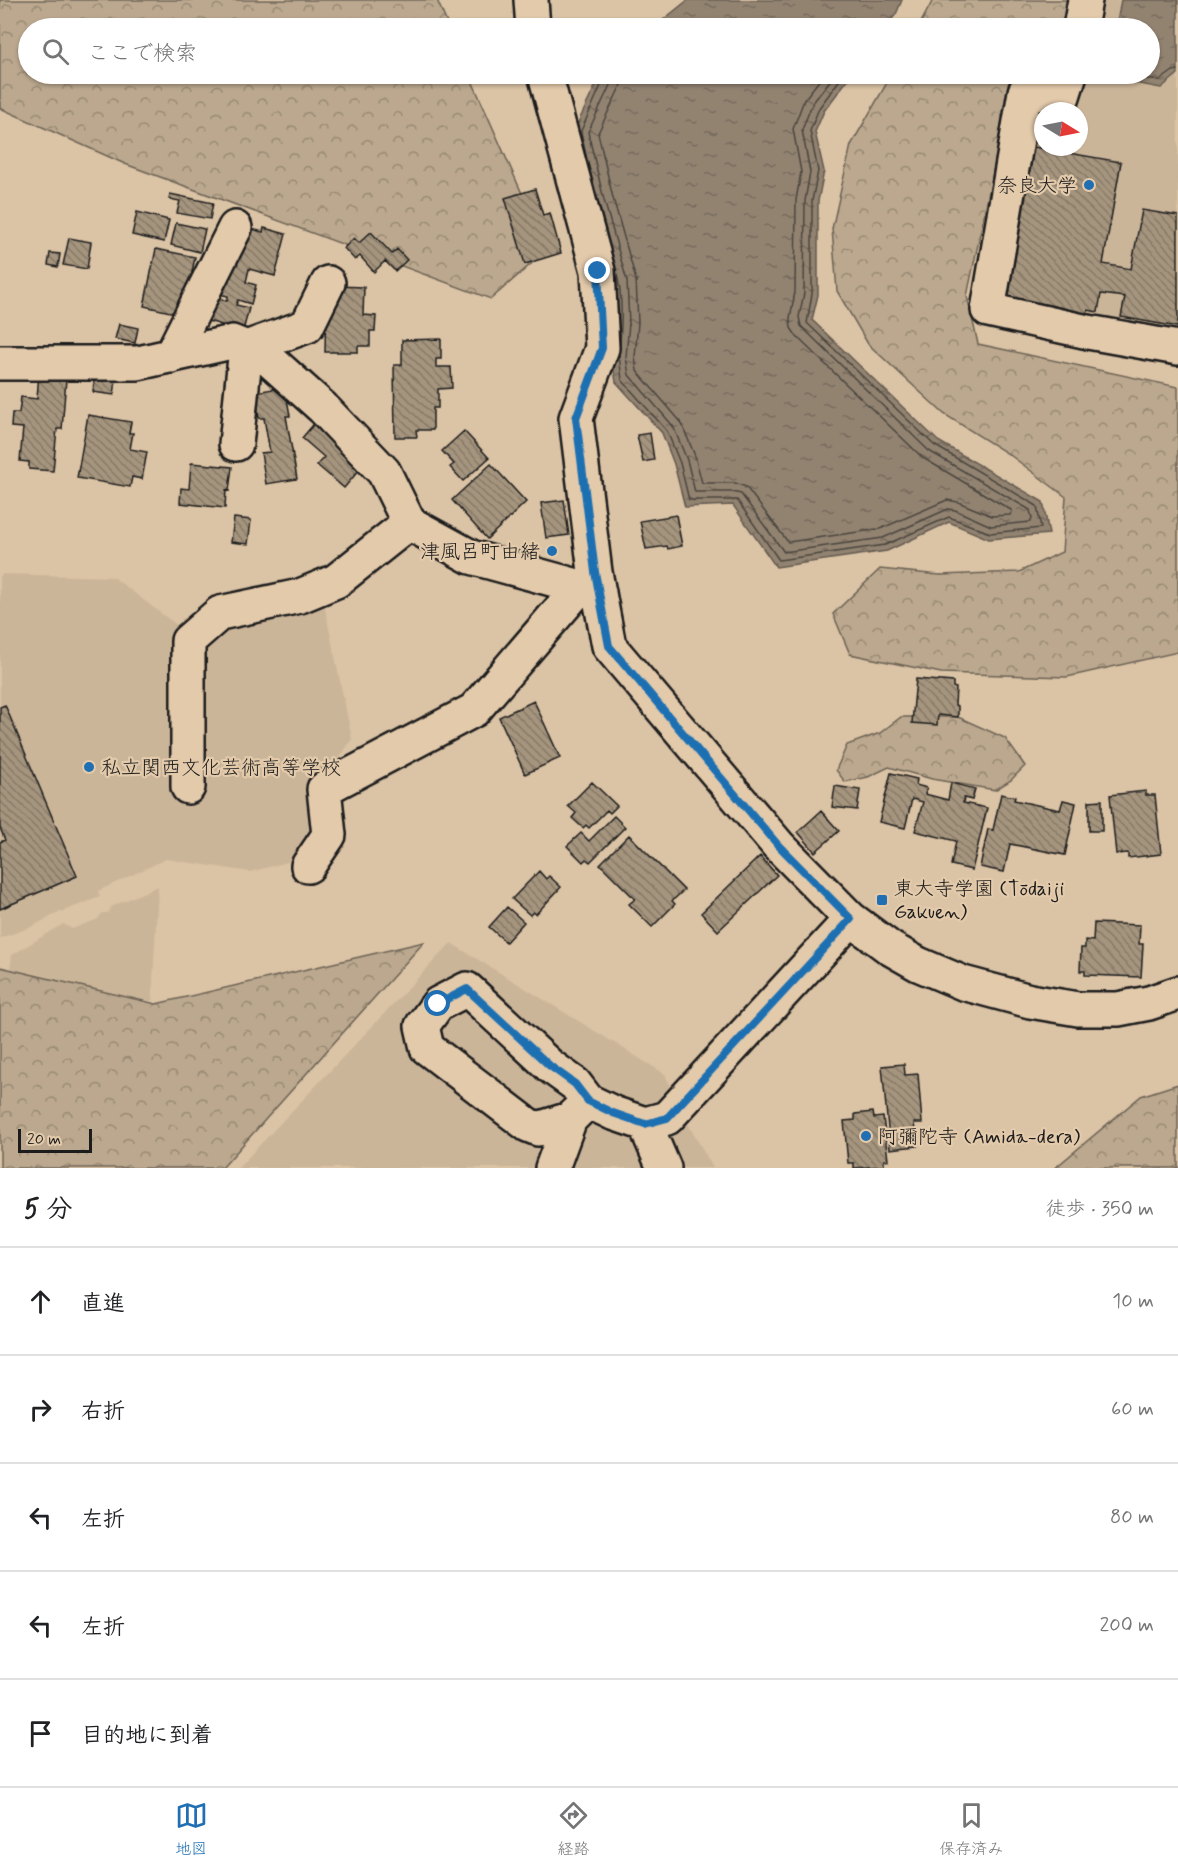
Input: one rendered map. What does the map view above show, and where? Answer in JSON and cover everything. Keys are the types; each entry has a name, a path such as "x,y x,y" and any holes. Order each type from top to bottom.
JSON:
{"street":[{"path":"531,0 532,18"},
{"path":"1082,18 1085,0"},
{"path":"548,84 598,271 602,348 576,418 590,589 609,646 778,845 851,919 890,948 918,964 963,983 1030,1001 1078,1009 1118,1009 1149,1003 1178,993"},
{"path":"1067,84 1063,96 1025,92 988,310 1088,332 1178,348"},
{"path":"171,356 235,228"},
{"path":"246,348 307,326 328,283"},
{"path":"0,363 138,363 232,342 264,355 323,408 384,472 409,523 471,557 590,589"},
{"path":"236,444 246,348"},
{"path":"188,786 188,641 220,613 300,596 336,581 409,523"},
{"path":"308,866 329,835 324,789 474,710 590,589"},
{"path":"552,1168 579,1110 575,1084 550,1066 467,989 438,1004 422,1026 427,1048 528,1125 538,1129 579,1110 613,1113 645,1124 667,1118 851,919"},
{"path":"645,1124 658,1149 664,1168"}],"shaded area":[{"name":"奈良大学","path":"1066,0 1178,0 1178,366 979,319 1018,84 1160,84 1160,18 1062,18"},
{"name":"私立関西文化芸術高等学校","path":"2,574 113,577 178,626 187,803 206,795 197,751 206,643 227,623 323,599 352,739 326,779 306,857 250,872 166,859 98,891 100,897 0,938 0,577"},
{"path":"158,886 152,1001 7,991 12,955 63,924 72,929 98,919 102,913 108,913 111,907"},
{"path":"451,943 665,1074 686,1120 713,1168 238,1168"}],"green space":[{"path":"0,0 437,0 445,18 18,18 18,84 473,84 547,250 491,299 125,164 0,108"},
{"path":"933,0 1068,0 1065,18 923,18"},
{"path":"886,84 1012,84 967,296 978,344 1178,387 1178,652 1067,677 941,673 850,654 833,614 880,569 940,575 1019,572 1062,552 1066,497 1010,455 944,414 868,344 837,291 832,229 851,145"},
{"path":"1027,106 1034,107 1034,139 1022,137"},
{"path":"901,717 958,717 1005,738 1025,766 1011,780 995,790 932,779 889,767 868,777 845,782 836,770 847,745 880,733"},
{"path":"424,942 222,1168 0,1168 0,967 156,1004"},
{"path":"1178,1084 1178,1168 1055,1168 1141,1096"}],"water":[{"path":"688,0 902,0 893,18 666,18"},
{"path":"1121,0 1178,0 1178,74 1161,88 1139,84 1160,84 1160,18 1118,18"},
{"path":"596,84 844,84 824,111 815,132 824,171 818,201 818,295 812,320 938,441 1043,502 1049,534 989,539 949,522 887,551 776,567 733,505 685,507 674,464 662,433 616,382 574,131"}],"building":[{"path":"1028,146 1034,147 1034,156 1086,156 1121,162 1103,264 1131,269 1142,210 1178,216 1178,327 1121,317 1125,297 1101,294 1098,312 1088,310 1086,314 999,297"},
{"path":"535,189 543,215 550,213 561,253 525,264 505,198"},
{"path":"170,194 213,203 210,219 177,213 180,201 169,199"},
{"path":"137,212 169,220 164,242 132,235"},
{"path":"176,223 205,229 200,252 171,245"},
{"path":"248,228 263,232 264,228 286,234 275,276 249,269 246,282 256,285 251,304 238,300 236,305 249,308 243,331 208,321 214,298 227,301 228,296 219,294"},
{"path":"371,232 392,254 397,249 407,260 395,271 385,261 374,272 360,256 355,260 344,248 354,238 359,243"},
{"path":"69,238 91,242 87,269 63,265"},
{"path":"156,249 195,257 185,308 179,314 144,306"},
{"path":"50,253 60,254 58,267 48,265"},
{"path":"335,286 364,287 363,315 376,316 375,331 370,331 370,346 358,346 358,352 325,352 326,295"},
{"path":"119,324 138,328 135,343 115,339"},
{"path":"441,339 441,359 436,359 436,367 451,367 452,388 438,389 438,408 433,408 433,430 416,430 417,437 395,437 394,365 402,365 402,340"},
{"path":"95,370 117,373 114,395 93,392"},
{"path":"39,372 66,379 62,429 57,429 53,471 29,469 29,462 20,461 23,428 11,427 12,413 19,413 21,397 37,399"},
{"path":"285,387 290,416 286,416 297,479 266,484 261,453 270,452 264,418 259,418 255,392"},
{"path":"88,415 131,422 129,433 133,433 130,449 147,452 142,479 132,477 130,487 77,478"},
{"path":"319,418 360,469 344,488 317,465 324,457 302,438"},
{"path":"464,431 489,458 463,481 450,467 454,464 442,451"},
{"path":"650,433 654,460 643,462 637,435"},
{"path":"191,463 232,467 229,491 226,490 225,508 180,503 181,488 189,489"},
{"path":"491,464 526,502 487,539 452,500"},
{"path":"564,500 569,535 546,538 541,503"},
{"path":"676,515 682,546 668,549 667,546 646,549 640,521"},
{"path":"234,518 251,520 248,544 231,542"},
{"path":"916,679 953,682 953,687 956,688 955,705 958,706 958,717 938,715 937,725 912,723"},
{"path":"534,701 560,758 525,774 499,717"},
{"path":"5,705 77,876 0,909 0,842 5,840 0,828 0,707"},
{"path":"891,773 917,779 916,785 927,788 925,794 948,800 951,783 975,789 972,800 964,798 963,803 987,808 972,870 951,865 956,841 915,831 923,802 912,799 905,828 879,822"},
{"path":"592,782 617,806 610,813 607,810 589,828 586,825 583,828 572,818 576,813 568,806"},
{"path":"835,786 860,790 857,810 832,807"},
{"path":"1146,791 1146,795 1155,795 1161,854 1128,858 1128,853 1116,854 1110,795"},
{"path":"1001,794 1015,797 1014,800 1060,810 1063,800 1076,803 1065,855 1010,844 1004,872 980,867 988,829 993,830"},
{"path":"1102,800 1102,831 1089,831 1089,801"},
{"path":"821,811 839,831 815,852 798,832"},
{"path":"614,816 625,827 590,862 586,859 583,862 567,846 581,833 589,841"},
{"path":"629,835 684,890 672,901 675,904 652,927 629,904 635,899 600,864"},
{"path":"760,856 777,875 718,931 701,913"},
{"path":"539,871 546,879 549,876 561,887 536,914 533,912 530,915 512,899"},
{"path":"507,907 524,922 506,942 489,927"},
{"path":"1094,923 1140,925 1139,944 1143,944 1141,977 1085,975 1085,971 1080,971 1081,948 1085,948 1085,940 1093,941"},
{"path":"904,1064 905,1075 918,1074 922,1123 914,1123 917,1146 890,1149 882,1066"},
{"path":"873,1112 874,1118 883,1117 888,1160 884,1160 884,1166 854,1168 854,1163 848,1163 844,1121 855,1120 855,1114"}],"place":[{"name":"奈良大学","path":"1089,185"},
{"name":"津風呂町由緒","path":"552,551"},
{"name":"私立関西文化芸術高等学校","path":"89,767"},
{"name":"東大寺学園 (Tōdaiji Gakuen)","path":"882,900"},
{"name":"阿彌陀寺 (Amida-dera)","path":"866,1136"}],"route":[{"path":"438,1004 467,989 550,1066 575,1084 588,1101 645,1124 667,1118 851,919 778,845 609,646 595,572 576,418 602,348 598,271"}]}
